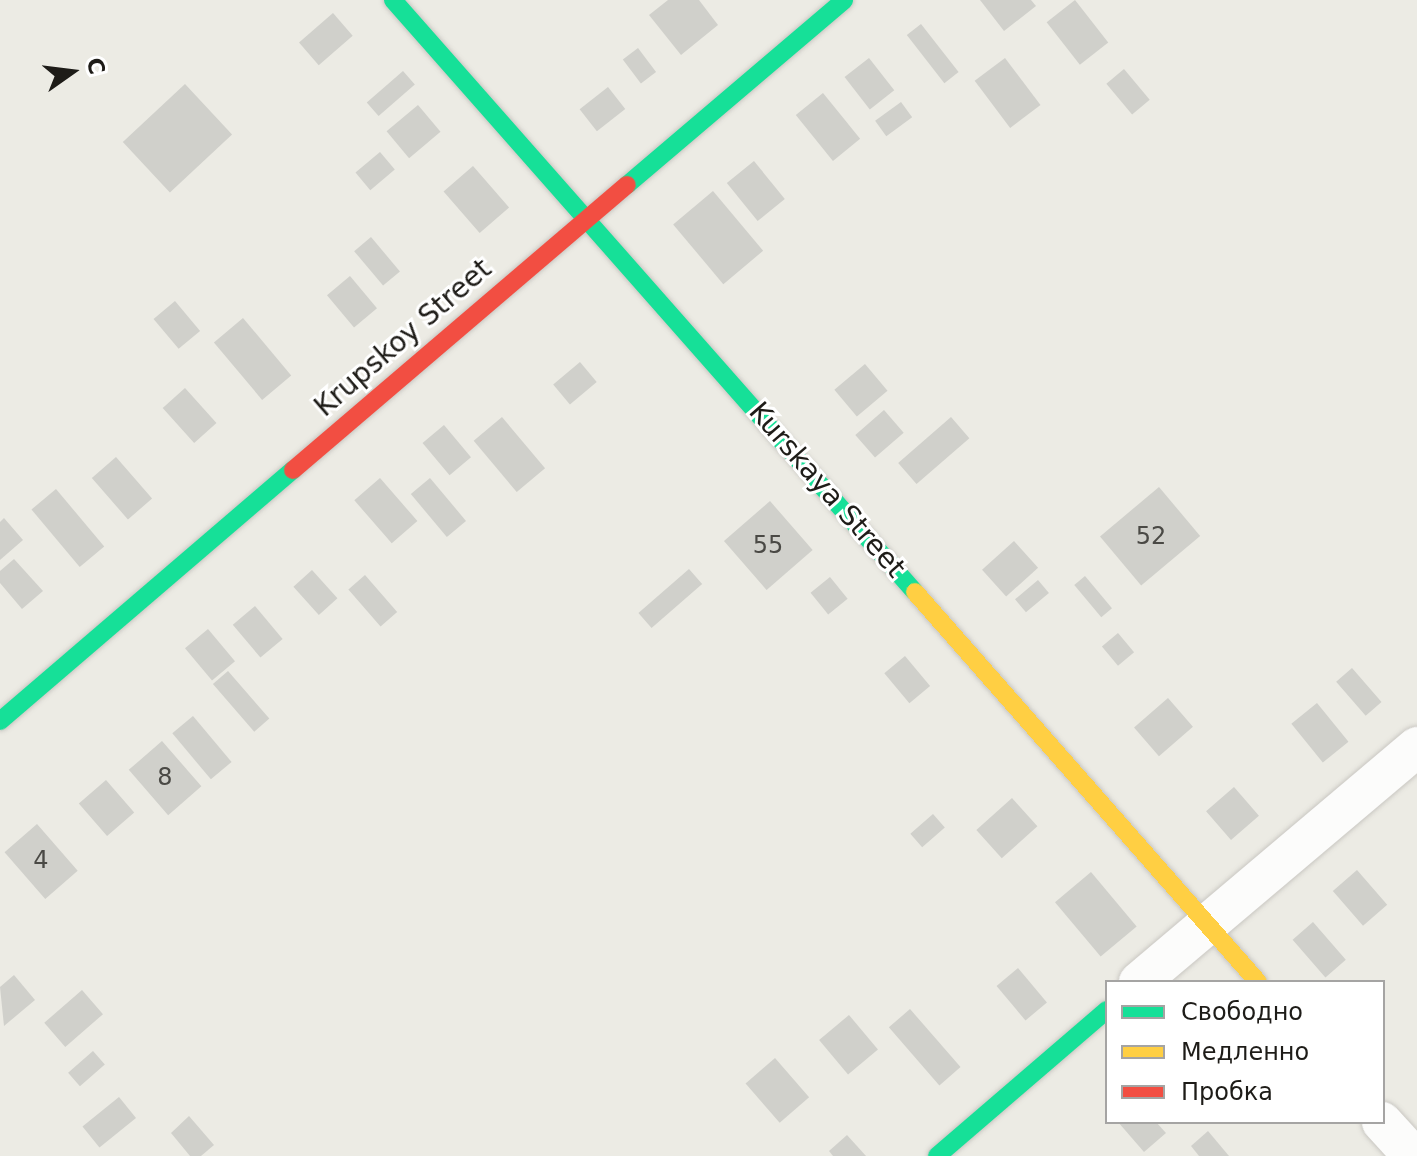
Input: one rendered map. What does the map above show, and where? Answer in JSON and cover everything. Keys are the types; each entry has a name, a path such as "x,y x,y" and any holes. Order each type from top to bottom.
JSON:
{"street":[{"name":"Kurskaya Street","path":"393,0 587,216 1256,980"},
{"name":"Krupskoy Street","path":"0,721 587,216 844,0"},
{"path":"1141,980 1417,747"},
{"path":"937,1156 1105,1012"},
{"path":"1384,1124 1413,1156"}],"building":[{"path":"668,0 699,0 718,25 681,55 649,15"},
{"path":"980,0 1031,0 1036,6 1004,31"},
{"path":"1075,0 1108,43 1080,65 1047,22"},
{"path":"333,13 353,36 319,65 299,43"},
{"path":"921,24 959,72 944,83 907,35"},
{"path":"638,48 656,72 641,83 623,59"},
{"path":"869,58 894,90 870,109 845,77"},
{"path":"1005,58 1041,105 1010,128 975,81"},
{"path":"1124,69 1150,100 1132,114 1106,84"},
{"path":"403,71 415,85 379,116 367,102"},
{"path":"185,84 232,134 170,192 123,142"},
{"path":"608,87 625,109 597,131 580,109"},
{"path":"823,93 860,139 833,161 796,115"},
{"path":"901,102 912,117 886,136 875,121"},
{"path":"418,105 440,132 409,158 387,131"},
{"path":"380,152 395,170 370,190 355,173"},
{"path":"754,161 785,199 758,221 727,183"},
{"path":"473,166 509,208 480,233 444,192"},
{"path":"713,191 763,251 723,284 673,224"},
{"path":"371,237 400,271 383,286 354,251"},
{"path":"350,276 377,308 354,327 327,295"},
{"path":"175,301 200,331 179,349 154,319"},
{"path":"243,318 291,375 262,400 214,342"},
{"path":"580,362 597,382 570,404 553,384"},
{"path":"865,364 887,391 857,417 834,390"},
{"path":"185,388 216,423 194,443 163,408"},
{"path":"884,410 904,433 875,458 855,435"},
{"path":"502,417 545,468 517,492 474,441"},
{"path":"951,417 969,438 917,484 898,463"},
{"path":"444,425 471,457 450,475 423,443"},
{"path":"116,457 152,499 128,520 92,478"},
{"path":"380,478 417,521 392,543 354,500"},
{"path":"430,478 466,521 447,537 411,494"},
{"path":"1159,487 1200,536 1141,586 1100,536"},
{"path":"56,489 104,546 80,567 31,510"},
{"path":"770,501 813,550 767,590 724,541"},
{"path":"4,518 23,540 0,560 0,522"},
{"path":"1014,541 1038,568 1006,597 982,570"},
{"path":"14,559 43,591 22,609 0,583 0,571"},
{"path":"689,569 702,584 652,628 638,613"},
{"path":"312,570 337,598 319,615 293,587"},
{"path":"365,575 397,612 381,626 348,589"},
{"path":"1085,576 1112,608 1101,617 1074,585"},
{"path":"830,577 848,599 828,614 811,593"},
{"path":"1038,580 1049,593 1026,612 1015,599"},
{"path":"255,606 283,639 260,658 233,625"},
{"path":"208,629 235,661 212,680 185,648"},
{"path":"1118,633 1134,652 1118,666 1102,646"},
{"path":"905,656 930,686 909,703 884,673"},
{"path":"1352,668 1382,702 1366,716 1336,682"},
{"path":"228,671 269,719 254,732 213,684"},
{"path":"1168,698 1193,727 1159,756 1134,728"},
{"path":"1317,703 1348,742 1323,763 1291,724"},
{"path":"193,716 232,762 211,779 172,733"},
{"path":"162,741 201,786 168,815 129,770"},
{"path":"106,780 134,812 107,836 79,804"},
{"path":"1234,787 1259,816 1231,840 1206,811"},
{"path":"1012,798 1037,826 1002,858 976,830"},
{"path":"933,814 945,828 922,847 910,834"},
{"path":"37,824 78,871 45,899 5,852"},
{"path":"1357,870 1387,905 1363,926 1333,891"},
{"path":"1091,872 1137,926 1101,957 1055,902"},
{"path":"1313,922 1346,960 1325,977 1293,940"},
{"path":"1018,968 1047,1002 1025,1020 997,986"},
{"path":"14,975 35,1000 4,1026 0,987"},
{"path":"82,990 103,1014 65,1047 44,1023"},
{"path":"910,1009 961,1067 939,1085 889,1027"},
{"path":"849,1015 878,1049 848,1075 819,1040"},
{"path":"93,1051 105,1065 80,1086 68,1073"},
{"path":"775,1058 809,1097 780,1123 746,1084"},
{"path":"119,1097 136,1118 99,1148 82,1127"},
{"path":"189,1116 214,1145 201,1156 190,1156 171,1133"},
{"path":"1120,1124 1158,1124 1166,1133 1144,1152"},
{"path":"1208,1131 1229,1156 1199,1156 1191,1146"},
{"path":"847,1135 866,1156 833,1156 829,1151"}],"traffic: fast":[{"path":"393,0 915,592"},
{"path":"627,185 844,0"},
{"path":"0,721 293,470"},
{"path":"937,1156 1105,1012"}],"traffic: slow":[{"path":"915,592 1256,980"}],"traffic: jam":[{"path":"293,470 627,185"}]}
